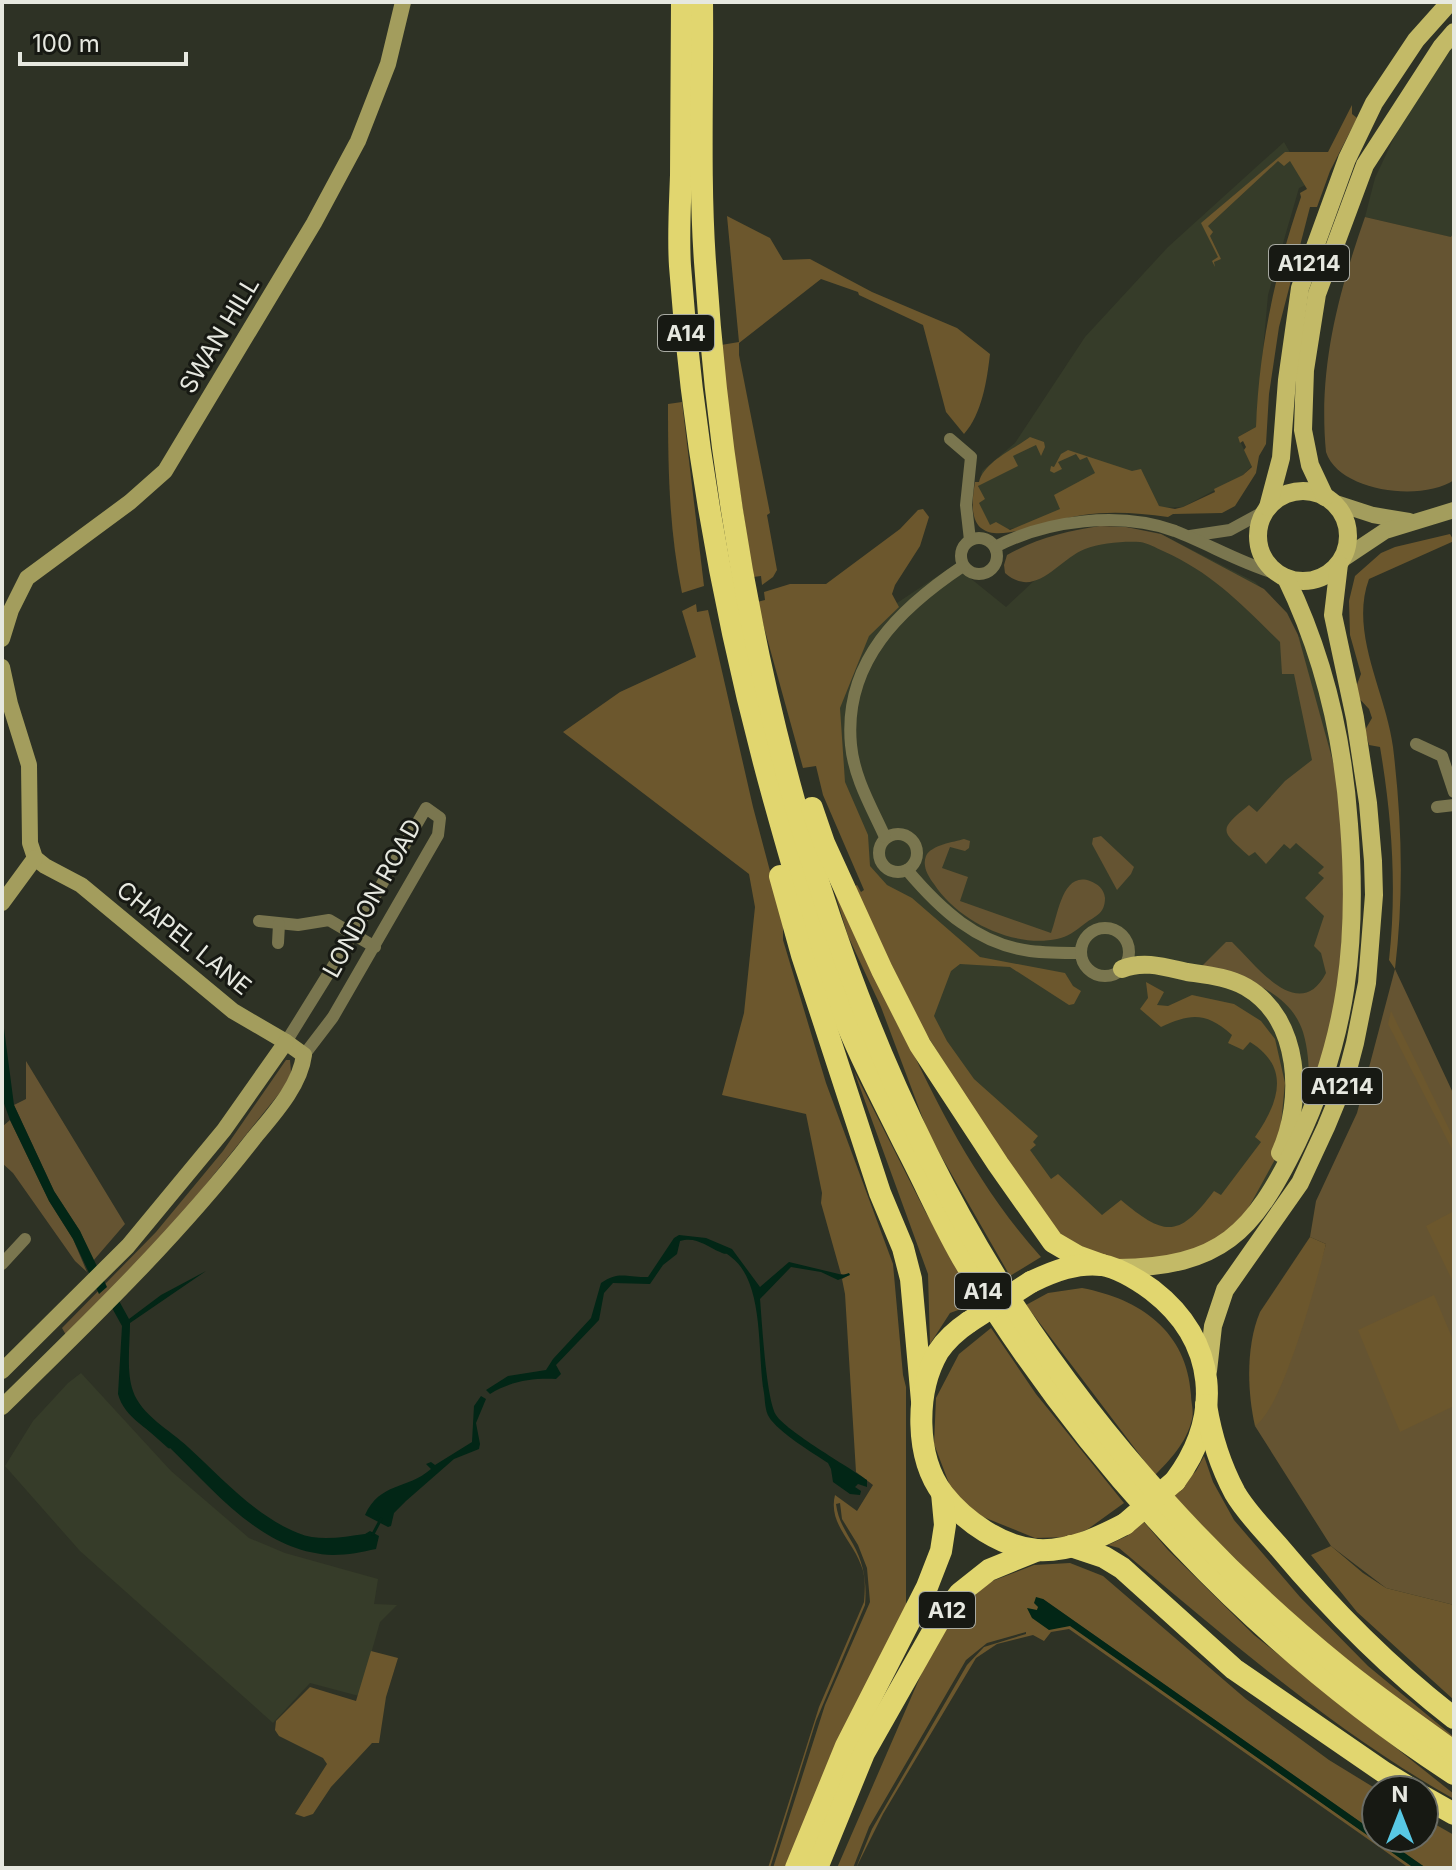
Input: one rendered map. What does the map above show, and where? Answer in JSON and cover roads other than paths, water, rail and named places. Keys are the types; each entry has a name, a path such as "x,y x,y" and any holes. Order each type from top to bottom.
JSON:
{"highway":[{"name":"A14","path":"682,2 681,275 694,420 737,660 801,897 837,1001 872,1079 963,1259 1046,1384 1099,1453 1150,1513 1216,1582 1303,1662 1454,1774"},
{"name":"A14","path":"702,2 704,258 718,407 735,531 775,723 822,897 862,1006 904,1106 974,1241 1016,1308 1110,1436 1164,1499 1248,1586 1338,1666 1454,1752"},
{"name":"A14","path":"737,660 739,710 766,826 802,955 911,1279 922,1401"},
{"name":"A14","path":"775,723 794,756 824,843 920,1045 1053,1242 1077,1256 1108,1267"},
{"path":"1206,1394 1201,1433 1192,1458 1175,1481 1125,1524 1090,1542 1071,1546 1038,1550 1011,1543 969,1520 942,1493 925,1447 922,1401 938,1353 958,1330 1031,1282 1067,1268 1081,1265 1108,1267 1140,1282 1157,1294 1188,1327 1205,1366 1211,1437 1236,1494 1293,1564 1360,1636 1454,1718"},
{"name":"A12","path":"796,1868 846,1746 927,1587 941,1551 945,1525 942,1493"},
{"path":"1071,1546 1104,1557 1122,1568 1234,1669 1388,1774"},
{"name":"A12","path":"817,1868 864,1753 940,1619 960,1593 989,1570 1038,1550"}],"main road":[{"name":"A1214","path":"1267,509 1281,458 1287,380 1300,288 1354,145 1374,103 1416,40 1450,2"},
{"name":"A1214","path":"1329,499 1310,465 1303,430 1305,370 1317,294 1365,165 1448,39"},
{"path":"1302,491 1329,499 1347,525 1348,542 1341,562 1322,577 1309,581 1282,576 1266,562 1258,543 1260,522 1267,509 1289,493 1302,491"},
{"name":"A1214","path":"1206,1394 1213,1326 1220,1301 1232,1278 1300,1183 1326,1127 1345,1081 1367,983 1373,923 1373,861 1359,746 1333,615 1341,562"},
{"name":"A1214","path":"1108,1267 1167,1265 1195,1258 1231,1239 1253,1218 1289,1159 1328,1066 1342,1009 1353,922 1353,871 1343,758 1331,701 1311,635 1282,576"},
{"path":"1122,969 1143,963 1238,983 1257,994 1280,1022 1292,1054 1295,1074 1292,1120 1253,1218"}],"street":[{"name":"SWAN HILL","path":"2,639 11,610 27,578 130,502 165,471 314,223 358,141 388,64 403,2"},
{"path":"950,439 971,457 966,505 970,540 960,553 963,566 976,575 988,572 997,560 995,547 985,539 970,540"},
{"path":"1329,499 1373,515 1415,522"},
{"path":"1187,536 1230,530 1267,509"},
{"path":"1341,562 1372,537 1454,510"},
{"path":"995,547 1008,540 1042,531 1092,520 1114,519 1146,523 1187,536 1251,567 1282,576"},
{"path":"885,837 860,782 851,744 857,685 873,648 898,618 932,587 963,566"},
{"path":"2,667 29,765 30,843 35,858 2,903"},
{"path":"1416,744 1442,756 1454,792"},
{"path":"1437,807 1454,805"},
{"name":"LONDON ROAD","path":"2,1371 128,1246 205,1154 286,1042 426,808 440,818 440,829 333,1017 304,1055 301,1071 288,1094 167,1243 2,1407"},
{"path":"903,834 915,843 916,859 907,870 894,872 883,866 878,850 885,837 903,834"},
{"name":"CHAPEL LANE","path":"35,858 81,885 233,1011 304,1055"},
{"path":"907,870 944,910 986,938 1030,951 1081,953"},
{"path":"259,921 298,925 329,920 375,947"},
{"path":"278,943 279,924"},
{"path":"1110,928 1127,942 1129,957 1122,969 1106,976 1087,968 1081,953 1081,946 1089,933 1095,929 1110,928"},
{"path":"2,1264 25,1239"},
{"path":"2,1240 14,1251"}],"waterway":[{"path":"142,1423 169,1447"},
{"path":"373,1534 381,1519"}]}
